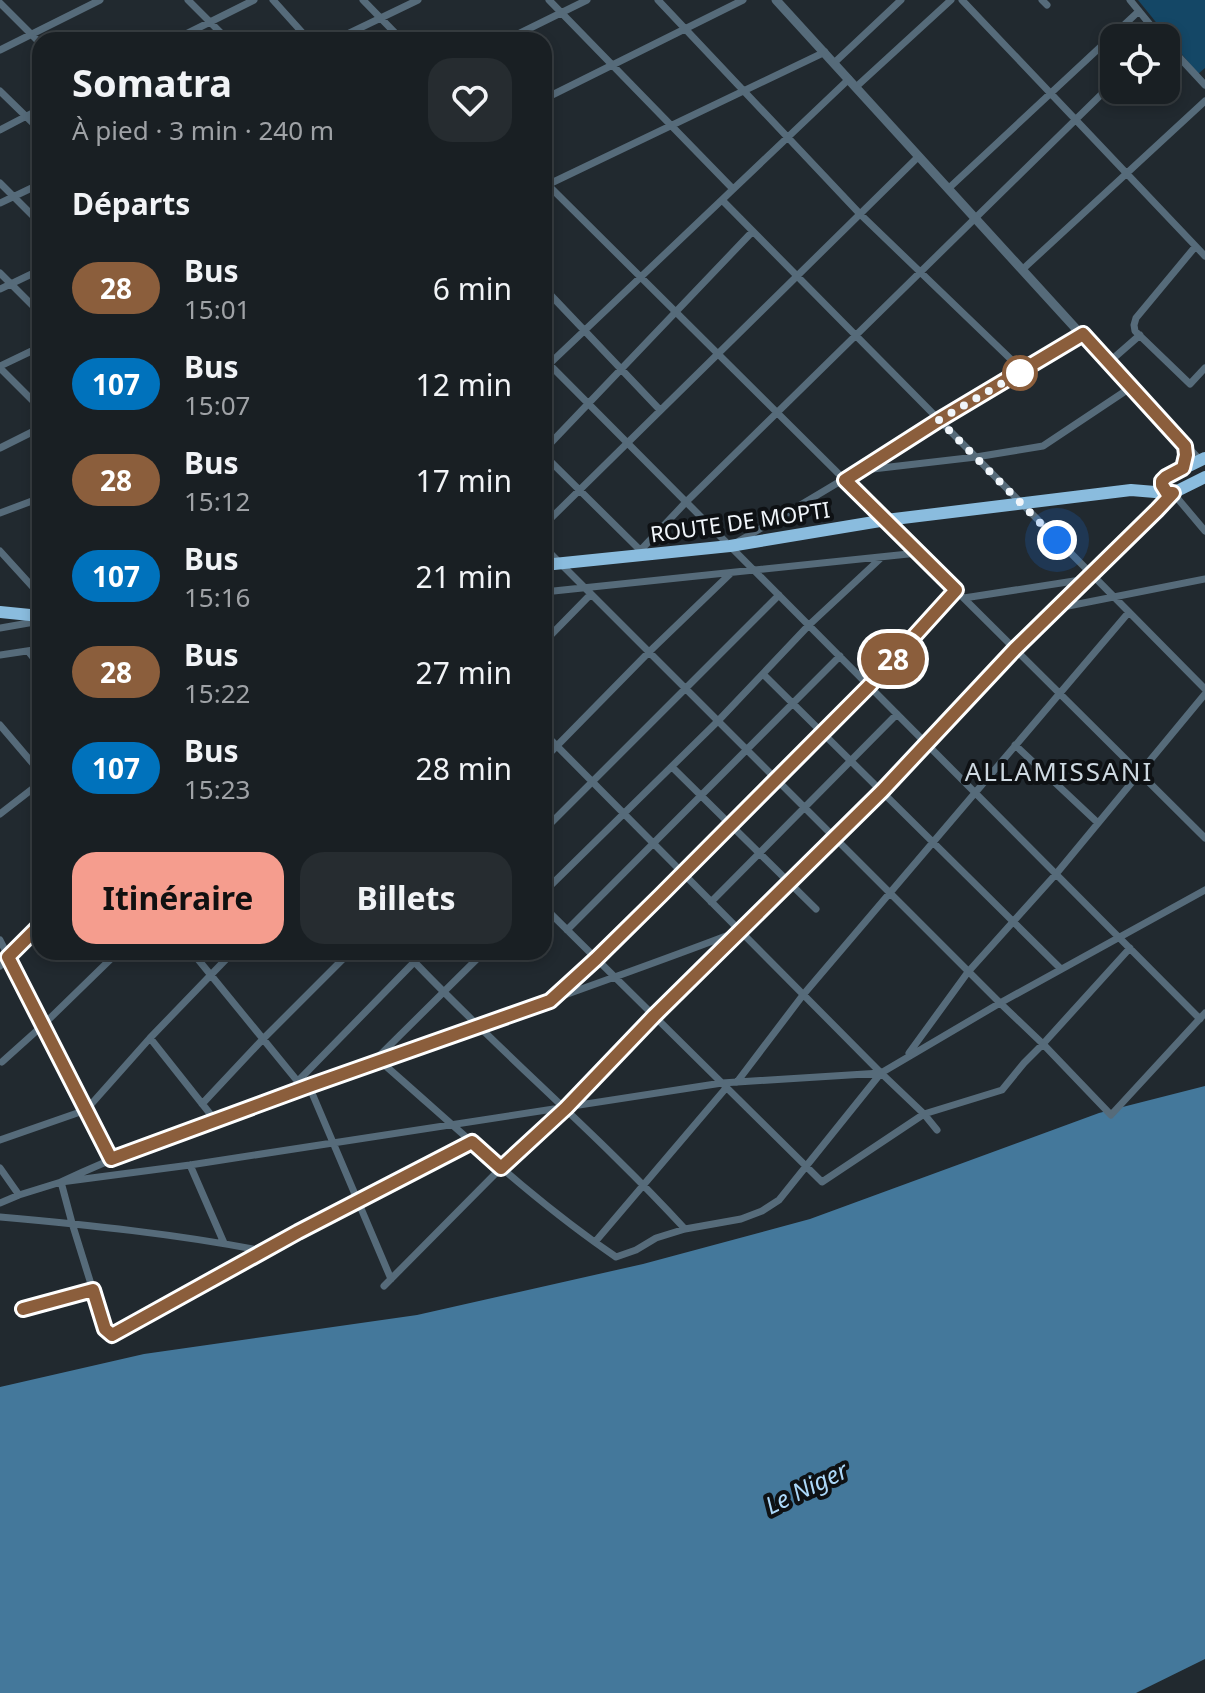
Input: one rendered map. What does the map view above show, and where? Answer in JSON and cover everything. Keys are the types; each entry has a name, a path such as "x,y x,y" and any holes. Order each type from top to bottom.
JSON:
{"highway":[{"name":"ROUTE DE MOPTI","path":"1131,490 1203,459"},
{"path":"1166,477 1162,485 1170,493 1205,480"},
{"name":"ROUTE DE MOPTI","path":"552,564 730,546 886,520 1131,490 1170,493"},
{"path":"0,612 32,617"}],"street":[{"path":"35,32 100,0"},
{"path":"188,0 221,32"},
{"path":"190,32 254,0"},
{"path":"273,0 302,32"},
{"path":"363,0 394,32"},
{"path":"351,32 418,0"},
{"path":"549,0 733,189"},
{"path":"523,32 587,0"},
{"path":"658,0 860,214 1023,371"},
{"path":"552,95 743,0"},
{"path":"776,0 1130,388 1185,446 1203,459"},
{"path":"834,63 901,0"},
{"path":"856,87 951,0"},
{"path":"962,0 1205,256"},
{"path":"1130,0 1149,24"},
{"path":"0,3 31,34 0,50"},
{"path":"949,188 1139,11"},
{"path":"552,181 825,52"},
{"path":"1180,58 1205,85"},
{"path":"552,359 849,79"},
{"path":"0,91 32,121"},
{"path":"552,460 638,553 686,502 1100,96"},
{"path":"1023,269 1205,101"},
{"path":"0,130 32,113"},
{"path":"552,517 919,156"},
{"path":"0,183 32,215"},
{"path":"0,203 32,188"},
{"path":"552,191 1205,838"},
{"path":"722,200 1205,692 1056,874 968,972 907,1057"},
{"path":"552,443 752,232"},
{"path":"1195,247 1136,318 1134,325 1135,331 1190,384 1205,368"},
{"path":"0,273 32,305"},
{"path":"0,289 32,274"},
{"path":"552,296 660,410"},
{"path":"730,546 845,480 1083,334"},
{"path":"1108,363 1140,335"},
{"path":"32,351 0,367 32,400"},
{"path":"552,370 1130,948 1203,1016 1111,1115 552,556"},
{"path":"859,471 1043,446 1130,388"},
{"path":"0,448 32,432"},
{"path":"1183,468 1185,446"},
{"path":"384,1286 882,791 1015,649 1170,493 1205,531"},
{"path":"0,513 32,501"},
{"path":"0,551 32,586"},
{"path":"552,592 588,591 918,553"},
{"path":"552,884 718,721 809,625 882,557"},
{"path":"552,751 731,574"},
{"path":"964,598 1089,577"},
{"path":"1058,608 1205,579"},
{"path":"550,1001 596,959 869,686 956,590"},
{"path":"552,633 588,591"},
{"path":"552,822 779,595"},
{"path":"737,1082 803,995 1129,612"},
{"path":"0,628 32,620"},
{"path":"0,655 32,650"},
{"path":"28,651 32,656"},
{"path":"567,930 840,656"},
{"path":"763,674 1061,969"},
{"path":"711,902 897,714"},
{"path":"0,725 32,763"},
{"path":"0,742 9,736"},
{"path":"552,741 937,1130"},
{"path":"1015,745 1098,823"},
{"path":"672,767 816,909"},
{"path":"0,814 32,789"},
{"path":"380,1061 501,1168 577,1230 616,1257 656,1238 685,1229 741,1219 762,1211 779,1200 881,1073 1000,1003 1205,890"},
{"path":"552,915 822,1182 924,1114 1002,1090 1130,948"},
{"path":"0,1203 61,1182 111,1159 303,1085 478,1027 740,931"},
{"path":"0,966 32,933"},
{"path":"0,940 111,1159"},
{"path":"2,1062 110,960"},
{"path":"199,960 303,1085 334,1143 391,1279"},
{"path":"0,1140 86,1110 225,960"},
{"path":"202,1104 342,960"},
{"path":"371,1064 476,960"},
{"path":"303,1085 415,962 685,1229"},
{"path":"150,1038 215,1120"},
{"path":"61,1182 737,1082 881,1073"},
{"path":"595,1242 724,1085"},
{"path":"61,1182 105,1329 112,1335 472,1142"},
{"path":"190,1165 224,1243"},
{"path":"0,1168 19,1195"},
{"path":"0,1217 72,1223 264,1251"},
{"path":"23,1309 93,1290"}],"shaded area":[{"path":"1138,0 1205,0 1205,68 1198,74 1180,52 1180,24 1157,24"}],"water":[{"name":"Le Niger","path":"1205,1086 1205,1659 1136,1693 0,1693 0,1387 144,1354 417,1315 643,1264 810,1219 1099,1113"}],"bus line":[{"name":"28","path":"23,1309 93,1290 105,1329 112,1335 298,1232 472,1142 501,1168 566,1108 654,1016 882,791 1015,649 1157,510 1173,493 1164,490 1162,481 1183,468 1185,446 1083,334 845,480 956,590 869,686 661,895 550,1001 111,1159 8,957 32,933"}],"district":[{"name":"ALLAMISSANI","path":"1059,771"}],"route":[{"path":"1020,373 1023,371 939,420 1057,540"}]}
